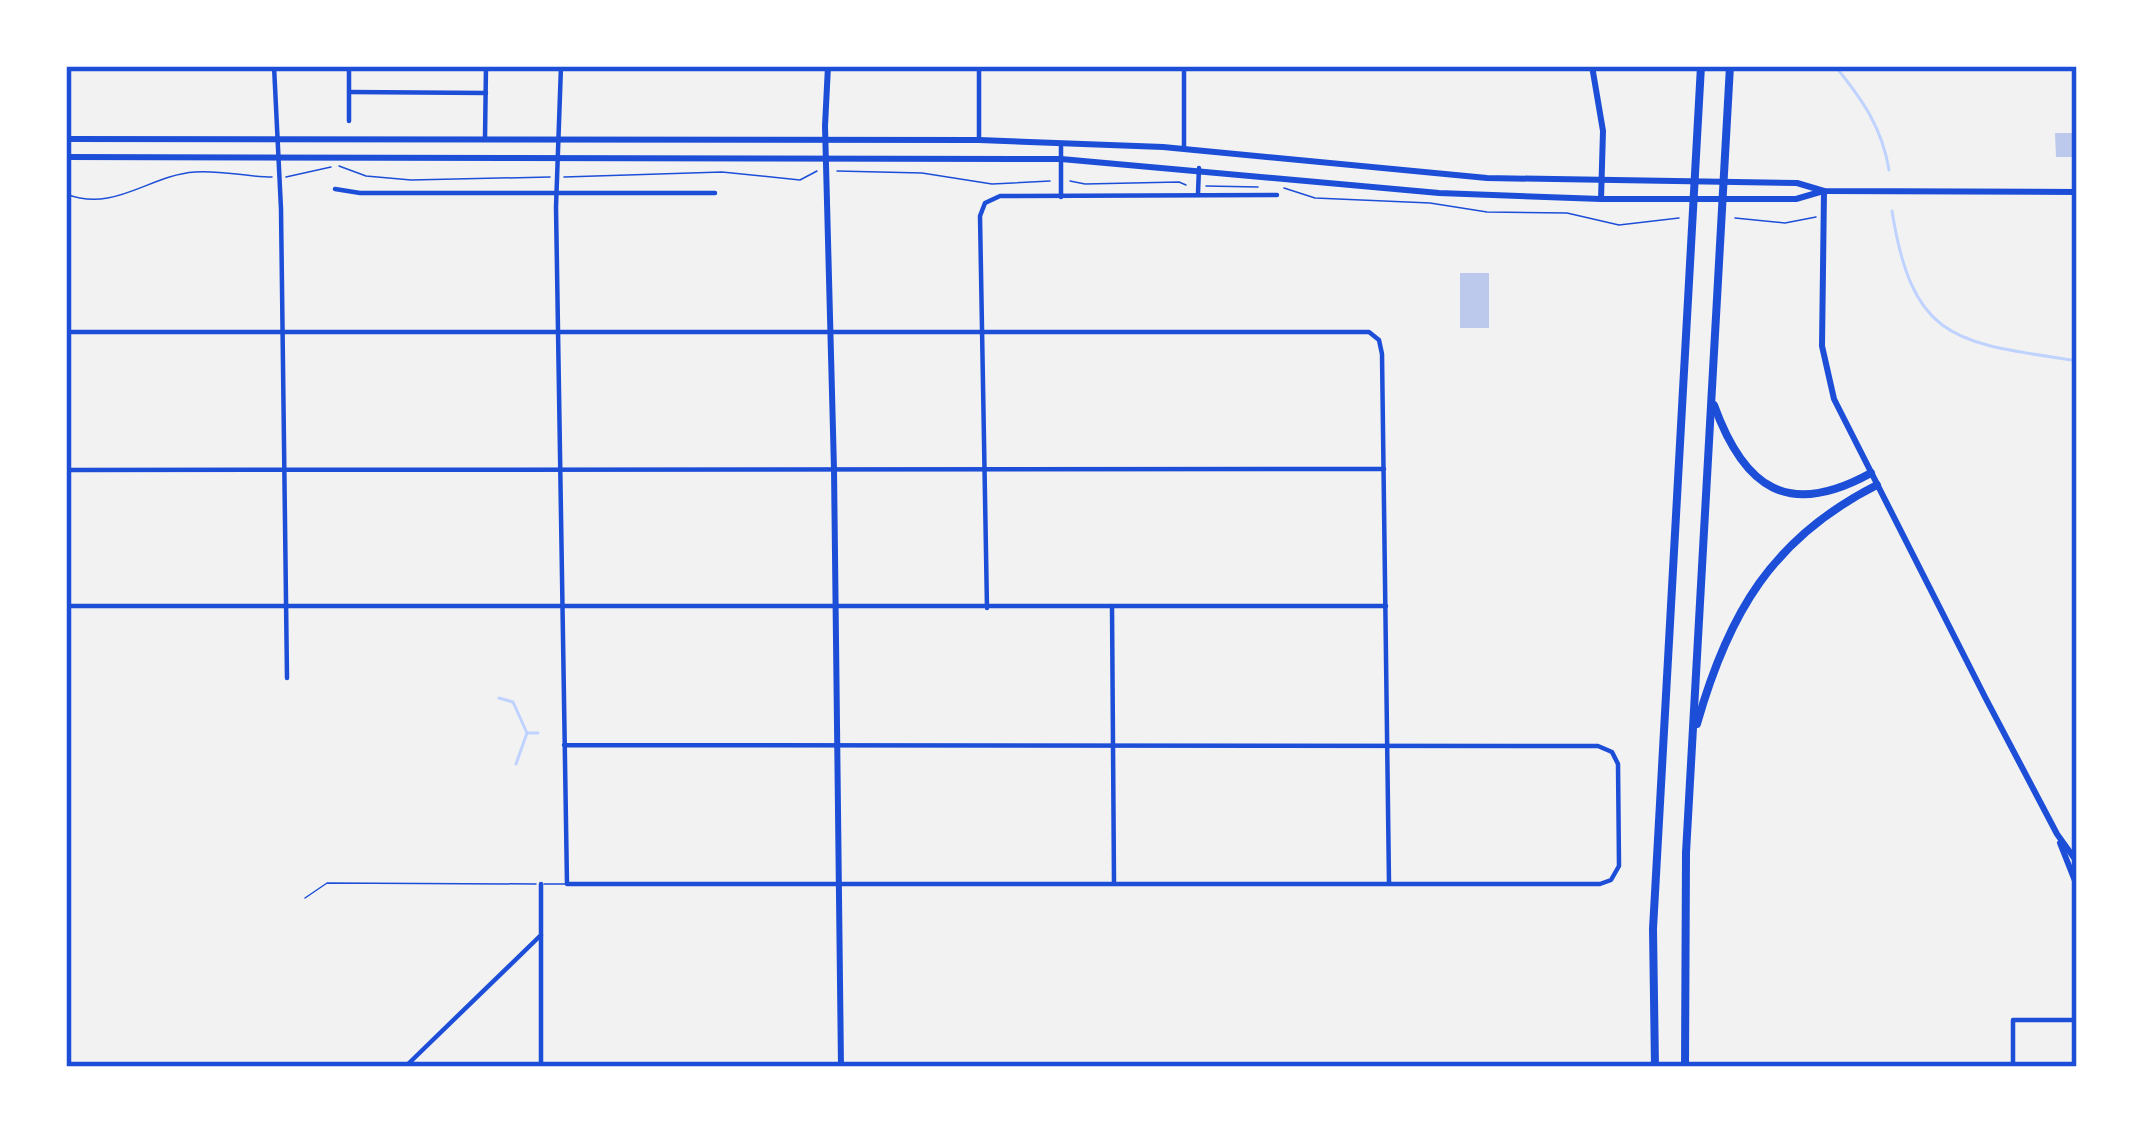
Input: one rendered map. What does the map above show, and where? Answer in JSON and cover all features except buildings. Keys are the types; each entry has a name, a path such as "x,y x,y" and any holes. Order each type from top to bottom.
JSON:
{"highway":[{"path":"1655,1067 1653,929 1701,66"},
{"path":"1685,1067 1683,910 1730,66"},
{"path":"1712,400 1734,454 1769,485 1821,495 1870,473"},
{"path":"1692,742 1721,646 1756,584 1823,517 1877,485"}],"main road":[{"path":"828,66 841,1067"},
{"path":"1592,66 1600,100 1601,199"},
{"path":"66,140 1061,142 1184,149 1367,170 1602,183 1797,183 1824,190 2077,192"},
{"path":"66,157 1061,159 1438,193 1796,200 1824,190"},
{"path":"1824,190 1822,346 1834,399 2057,834 2077,886"},
{"path":"2057,834 2077,862"}],"street":[{"path":"274,66 283,332 286,678"},
{"path":"349,66 349,121"},
{"path":"485,140 486,66"},
{"path":"561,66 556,193 561,606 564,745 567,884 1600,884 1611,880 1618,866 1618,764 1612,752 1598,746 564,745"},
{"path":"979,66 979,140"},
{"path":"1184,66 1184,149"},
{"path":"349,92 486,93"},
{"path":"1060,197 1061,142"},
{"path":"1198,195 1199,169"},
{"path":"334,189 360,193 715,193"},
{"path":"987,608 980,216 985,203 995,196 1277,195"},
{"path":"66,332 1358,331 1376,336 1382,353 1389,883"},
{"path":"66,470 1384,469"},
{"path":"66,606 1387,606"},
{"path":"1112,606 1114,883"},
{"path":"541,884 541,1067"},
{"path":"405,1067 541,935"},
{"path":"2013,1067 2013,1020 2077,1020"}],"lane":[{"path":"304,898 327,883 567,884"}],"path":[{"path":"66,194 89,200 119,198 197,172 277,177 338,166 366,176 411,180 722,172 800,179 811,172"},
{"path":"851,170 922,173 992,184 1173,182 1267,188"},
{"path":"1281,187 1315,198 1557,213 1619,225 1696,218"},
{"path":"1738,218 1785,223 1822,216"}],"waterway":[{"path":"1835,66 1870,114 1889,170"},
{"path":"1892,211 1913,288 1928,312 1948,329 2001,348 2077,361"},
{"path":"499,698 513,702 527,733 538,733"},
{"path":"516,764 527,733"}]}
